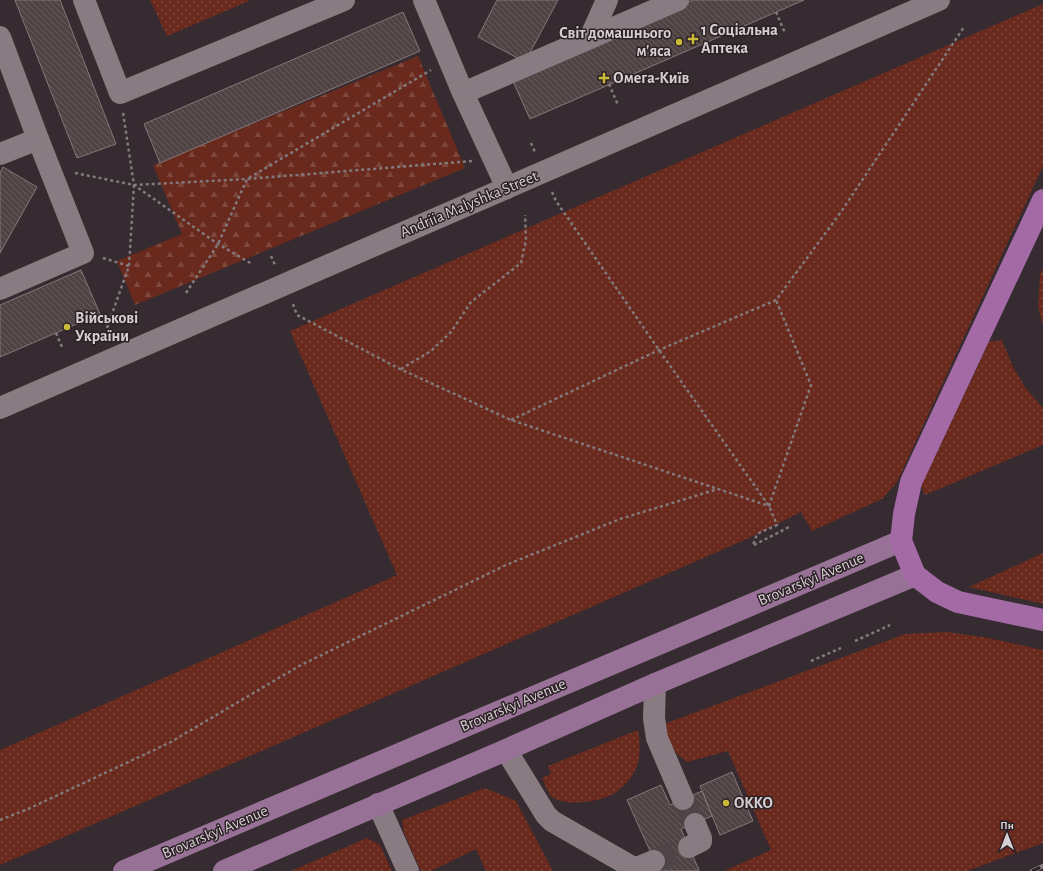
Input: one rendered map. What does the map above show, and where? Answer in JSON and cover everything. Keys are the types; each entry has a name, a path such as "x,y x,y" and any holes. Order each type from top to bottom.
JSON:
{"highway":[{"path":"1043,200 911,482 904,514 901,541 915,575 937,592 958,602 1043,620"}],"main road":[{"name":"Brovarskyi Avenue","path":"124,871 901,541"},
{"path":"234,868 655,684 915,575"}],"street":[{"path":"84,0 120,92 344,0"},
{"path":"424,0 463,93 507,188"},
{"path":"590,38 607,0"},
{"path":"463,93 678,0"},
{"name":"Andriia Malyshka Street","path":"0,408 939,0"},
{"path":"0,38 83,253 0,289"},
{"path":"0,154 38,139"},
{"path":"655,684 654,718 656,738 683,799"},
{"path":"506,750 546,815 552,821 632,867 639,867 654,861"},
{"path":"378,804 408,871"},
{"path":"689,847 701,841 695,824"}],"path":[{"path":"776,12 785,33"},
{"path":"511,420 658,350 776,300 841,212 964,27"},
{"path":"186,293 218,244 247,179 448,59"},
{"path":"609,84 618,105"},
{"path":"107,328 129,266 134,185 120,92"},
{"path":"50,168 134,185 247,179 494,160"},
{"path":"134,185 218,244 252,264"},
{"path":"556,201 658,350 768,506 777,525 757,534 753,545 789,528"},
{"path":"400,369 431,351 452,332 471,302 521,263 526,240 525,215"},
{"path":"83,253 129,266"},
{"path":"768,506 811,385 776,300"},
{"path":"297,315 400,369 511,420 768,506"},
{"path":"56,333 62,347"},
{"path":"0,820 28,809 169,743 299,666 506,565 620,519 718,489"},
{"path":"855,641 890,625"},
{"path":"811,661 841,648"}],"green space":[{"path":"150,0 248,0 249,1 167,36"},
{"path":"1043,4 1043,166 897,482 882,499 812,531 801,512 747,539 0,865 0,750 397,575 290,331"},
{"path":"418,56 465,168 135,305 117,261 182,234 153,165"},
{"path":"1043,268 1043,326 1038,307 1040,275"},
{"path":"1002,340 1012,365 1025,387 1043,408 1043,445 925,495 921,486 989,342"},
{"path":"1043,553 1043,604 969,587"},
{"path":"947,632 983,637 1043,650 1043,843 967,871 724,871 771,850 728,751 687,762 677,754 665,736 664,724 905,634"},
{"path":"638,730 640,751 637,766 629,780 618,791 601,799 574,803 558,800 552,797 542,778 551,774 548,766"},
{"path":"485,788 516,801 553,871 486,871 476,849 431,871 421,871 404,833 402,820"},
{"path":"367,838 380,845 392,871 291,871"}],"building":[{"path":"15,0 60,0 116,144 77,158"},
{"path":"497,0 558,0 525,62 478,37"},
{"path":"693,0 804,0 530,119 512,79"},
{"path":"403,12 420,51 160,163 144,124"},
{"path":"3,167 37,187 0,253 0,173"},
{"path":"81,270 100,314 0,357 0,305"},
{"name":"OKKO","path":"732,772 753,821 720,835 700,786"},
{"path":"661,785 670,805 702,791 712,816 681,829 699,870 659,871 627,800"}],"tunnel":[{"path":"683,799 695,824"},
{"path":"654,861 689,847"}],"railway":[{"path":"1032,871 1043,866"}],"place":[{"name":"1 Соціальна Аптека","path":"693,39"},
{"name":"Світ домашнього м'яса","path":"679,42"},
{"name":"Омега-Київ","path":"604,78"},
{"name":"Військові України","path":"67,327"},
{"name":"OKKO","path":"726,803"}]}
